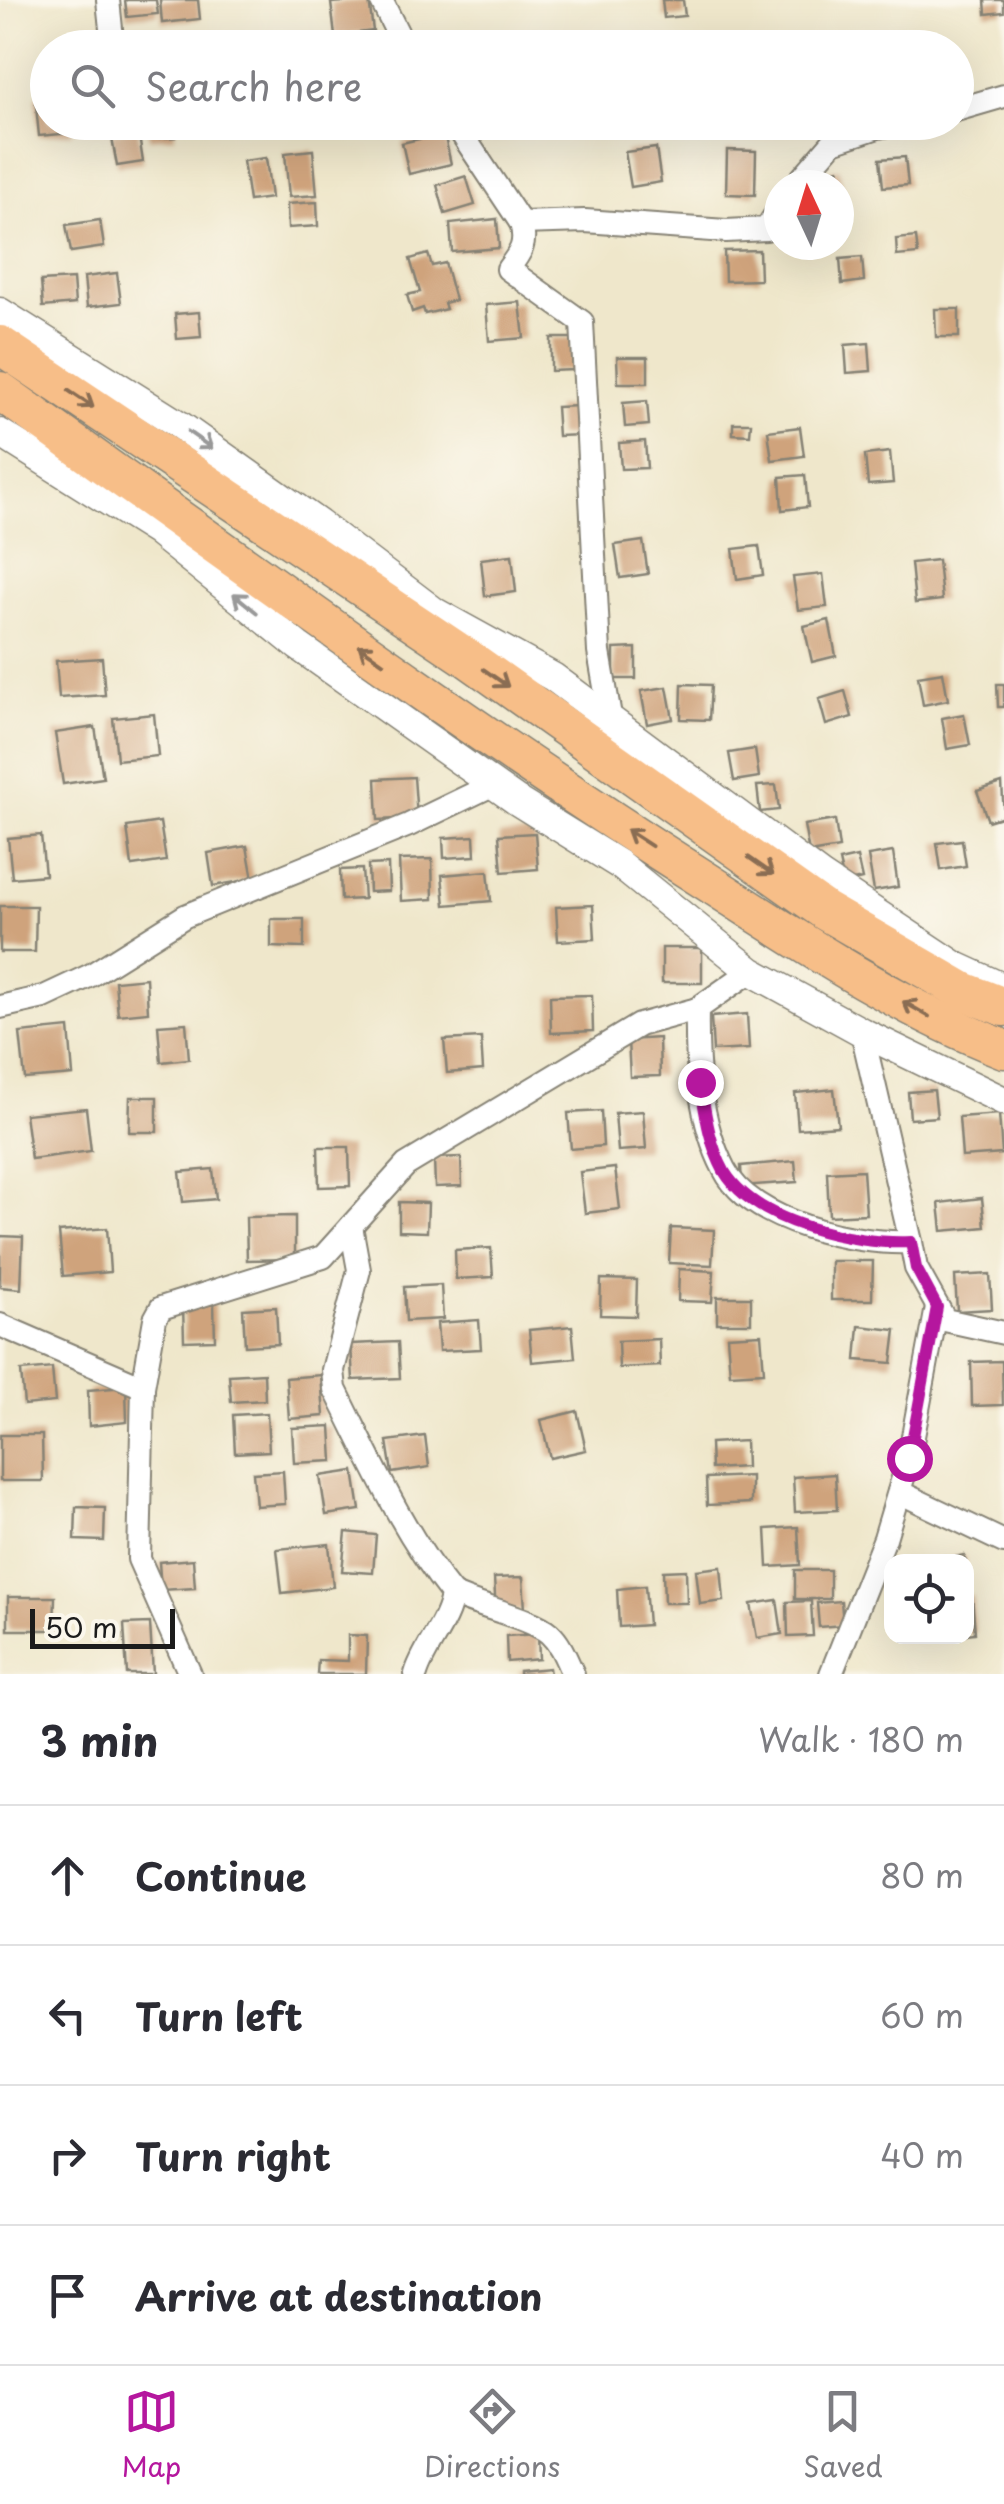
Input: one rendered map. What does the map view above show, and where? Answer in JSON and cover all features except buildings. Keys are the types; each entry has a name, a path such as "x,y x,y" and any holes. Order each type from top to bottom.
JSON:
{"highway":[{"path":"0,345 469,659 824,910 963,991 1004,1007"},
{"path":"0,391 628,831 806,944 947,1027 1004,1049"}],"street":[{"path":"108,0 111,30"},
{"path":"381,0 396,30"},
{"path":"974,105 1004,96"},
{"path":"466,140 521,223 526,239 522,252 508,268 582,322 598,652 611,722"},
{"path":"809,170 839,140"},
{"path":"521,223 585,221 726,231 764,229"},
{"path":"0,312 178,424 320,524 435,612 553,677 822,877 956,966 1004,988"},
{"path":"0,433 157,532 298,646 494,784 620,865 751,971 862,1032 1004,1101"},
{"path":"0,1007 44,997 92,975 185,916 410,825 494,784"},
{"path":"190,1674 139,1559 143,1387 155,1319 161,1308 323,1257 406,1166 639,1024 697,1010 751,971"},
{"path":"697,1010 700,1082 708,1129 725,1172 750,1196 790,1222 876,1244 911,1242"},
{"path":"862,1032 916,1268 945,1320 1004,1333"},
{"path":"351,1226 358,1270 333,1370 335,1389 409,1532 452,1594 545,1630 560,1646 573,1674"},
{"path":"830,1674 885,1538 909,1458 937,1307"},
{"path":"0,1325 143,1387"},
{"path":"899,1492 1004,1542"},
{"path":"416,1674 422,1655 451,1604 452,1594"}],"route":[{"path":"700,1082 708,1129 725,1172 750,1196 790,1222 876,1244 911,1242 916,1268 937,1307 909,1458"}]}
